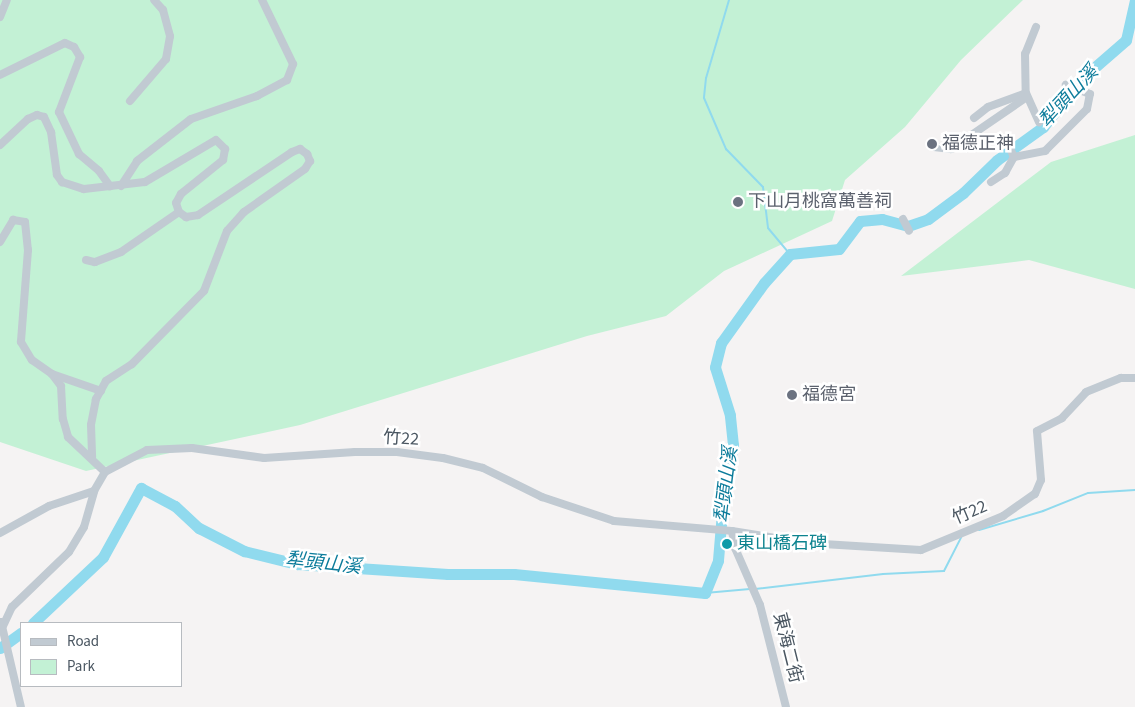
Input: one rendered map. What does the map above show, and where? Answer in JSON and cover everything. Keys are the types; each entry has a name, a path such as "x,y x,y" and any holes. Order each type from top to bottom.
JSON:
{"street":[{"path":"0,17 8,0"},
{"path":"130,101 166,59 170,36 163,10 154,0"},
{"path":"121,186 137,161 191,120 257,96 287,80 293,64 262,0"},
{"path":"1036,28 1025,54 1026,95 1039,122"},
{"path":"0,75 65,43 74,47 80,57 59,112 79,154 99,171 110,186"},
{"path":"991,182 1005,173 1010,149 1045,151 1087,109 1092,96 1071,87"},
{"path":"974,118 988,107 1026,95"},
{"path":"934,147 951,149 1026,95"},
{"path":"0,145 28,119 36,115 44,117 51,132 54,163 62,182 84,188 121,186 146,182 161,175 206,143 216,140 223,144 223,160 181,194 176,203 179,212 186,217 198,214 292,152 300,149 307,154 310,161 305,169 244,212 227,231 204,291 132,364 106,381 91,424 92,457"},
{"path":"86,260 95,262 122,252 179,212"},
{"path":"0,242 12,220 25,222 28,250 21,342 32,360 52,374 101,391"},
{"path":"904,221 909,231"},
{"path":"21,707 2,623 12,607 69,552 84,527 94,491 105,472 92,457 82,453 68,437 63,418 61,386 52,374"},
{"name":"竹22","path":"105,472 147,450 168,447 264,458 397,452 475,465 542,497 614,520 732,531 806,543 881,550 921,550 937,545 971,527 1003,516 1035,494 1040,480 1037,431 1062,418 1086,392 1121,378 1135,378"},
{"path":"0,533 50,506 94,491"},
{"name":"東海二街","path":"732,531 735,548 757,598 786,707"}],"green space":[{"path":"0,0 1023,0 961,60 905,127 845,180 832,221 724,271 666,316 587,336 300,425 86,471 0,442"},
{"path":"1135,135 1135,289 1029,260 901,276 1051,162"}],"waterway":[{"path":"729,0 706,78 704,98 726,149 763,187 768,228 790,254"},
{"name":"犁頭山溪","path":"34,622 103,557 141,488 175,506 199,528 244,551 297,564 448,574 514,574 705,593 718,560 723,501 733,445 730,415 715,367 721,343 764,283 790,254 839,249 860,221 882,219 908,226 928,219 963,193 997,160 1043,127 1080,80 1126,40 1135,0"},
{"path":"979,530 1043,511 1088,493 1135,490"},
{"path":"755,589 883,574 944,571 961,537"},
{"path":"705,593 750,589"},
{"name":"犁頭山溪","path":"0,648 20,634"}],"place":[{"name":"福德正神","path":"932,144"},
{"name":"下山月桃窩萬善祠","path":"738,202"},
{"name":"福德宮","path":"792,395"},
{"name":"東山橋石碑","path":"727,544"}]}
